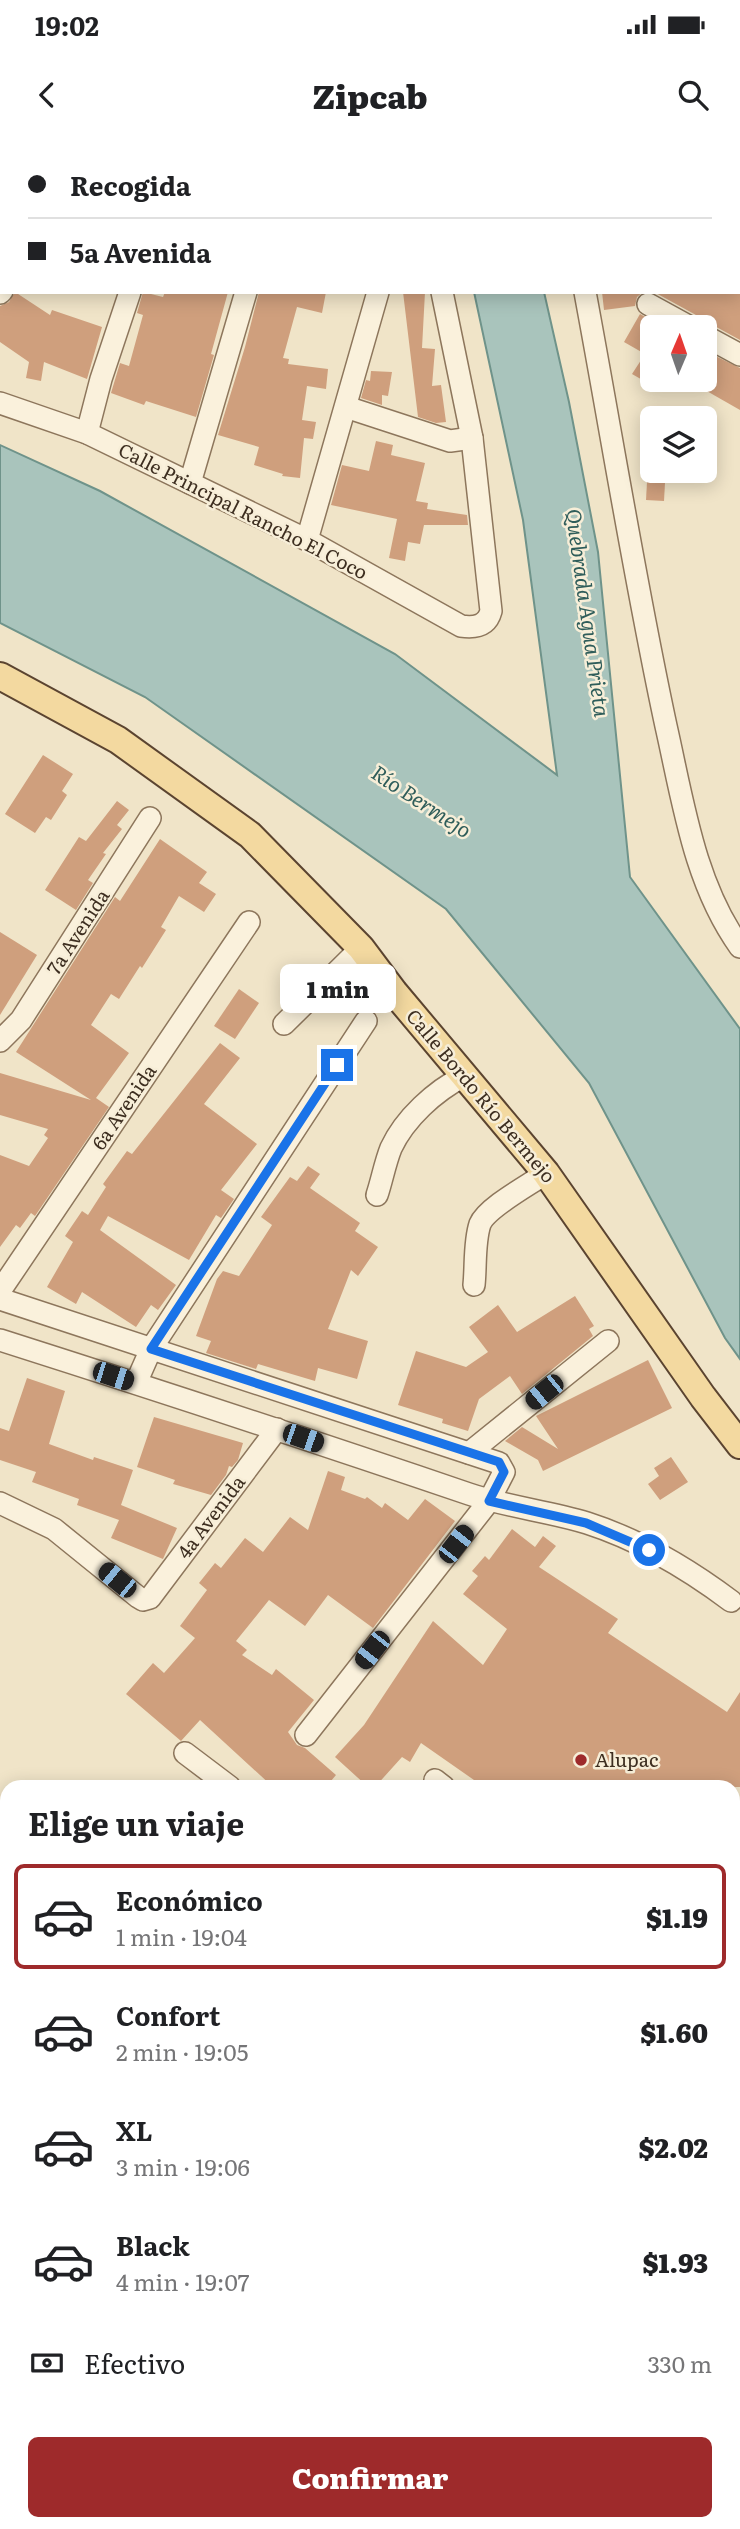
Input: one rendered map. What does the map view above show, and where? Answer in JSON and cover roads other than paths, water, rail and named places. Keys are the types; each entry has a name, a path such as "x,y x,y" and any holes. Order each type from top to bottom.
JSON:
{"main road":[{"name":"Calle Bordo Río Bermejo","path":"0,676 118,740 250,835 361,948 546,1173 703,1397 740,1445"}],"street":[{"path":"87,433 101,379 129,294"},
{"path":"190,483 245,294"},
{"path":"307,540 376,294"},
{"path":"346,407 442,439 457,441 472,438 442,294"},
{"path":"585,294 645,630 694,850 726,927 740,947"},
{"path":"648,304 668,315"},
{"path":"718,343 740,355"},
{"name":"Calle Principal Rancho El Coco","path":"0,403 87,433 307,540 461,626 471,628 489,619 491,611 472,438"},
{"name":"7a Avenida","path":"0,1041 21,1020 150,818"},
{"name":"6a Avenida","path":"0,1291 249,922"},
{"path":"284,1024 361,948"},
{"path":"136,1383 151,1349 366,1021"},
{"path":"377,1195 392,1147 410,1120 443,1087 464,1076"},
{"path":"474,1285 481,1221 490,1211 546,1173"},
{"path":"0,1299 499,1462 504,1472 489,1501 306,1735"},
{"path":"0,1339 489,1501 586,1523 628,1539 691,1571 731,1601"},
{"path":"470,1453 608,1341"},
{"name":"4a Avenida","path":"0,1503 54,1529 143,1600 150,1598 277,1429"},
{"path":"185,1753 221,1780"}],"water":[{"path":"474,294 544,294 598,552 630,877 740,1029 740,1359 725,1338 589,1083 446,909 145,697 0,623 0,445 100,491 395,654 557,775 523,520"}],"place":[{"name":"Alupac","path":"581,1760"}],"water label":[{"name":"Quebrada Agua Prieta","path":"587,613"},
{"name":"Río Bermejo","path":"421,802"}]}
